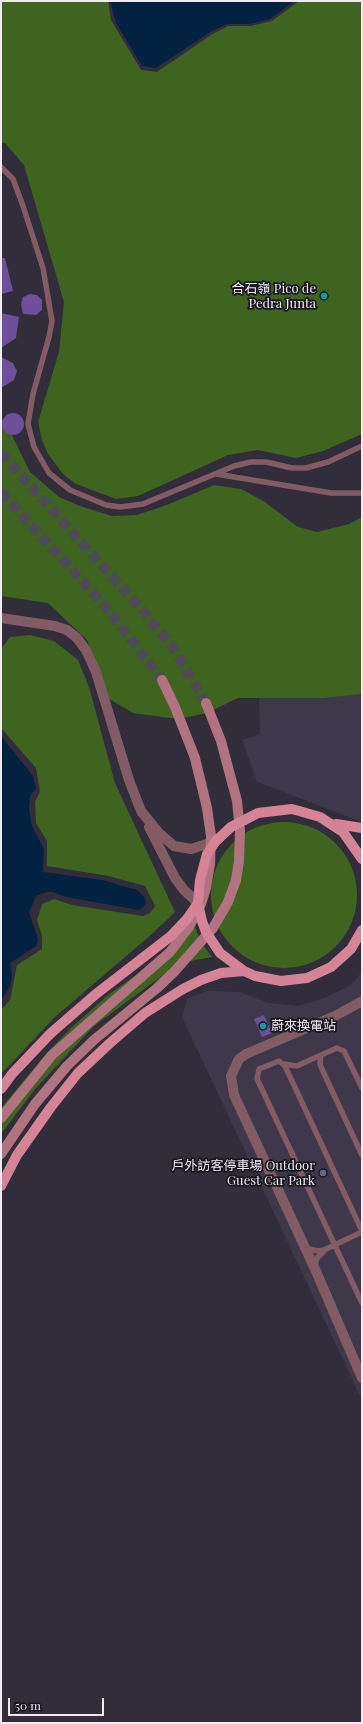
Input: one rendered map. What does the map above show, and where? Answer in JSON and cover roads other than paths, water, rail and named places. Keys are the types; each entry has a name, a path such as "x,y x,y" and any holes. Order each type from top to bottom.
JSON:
{"main road":[{"path":"1,1118 52,1055 170,952 189,927 202,904 210,864 211,836 207,808 195,758 175,707 162,680"},
{"path":"1,1154 35,1104 67,1066 95,1039 174,972 213,928 228,902 236,880 239,861 240,831 237,801 221,741 206,703"},
{"path":"362,858 348,838 332,824 306,812 292,809 280,809 258,813 231,827 216,841 207,854 203,868 198,903 202,922 212,942 220,953 244,971 255,976 281,981 307,978 331,967 351,949 362,930"},
{"path":"332,824 362,828"},
{"path":"1,1089 12,1074 51,1033 96,994 171,936 188,919 198,903"},
{"path":"1,1186 17,1155 51,1108 78,1073 110,1042 146,1013 183,989 201,980 221,973 244,971"}],"street":[{"path":"1,618 55,626 67,630 77,638 86,650 96,672 129,780 141,811 175,878 184,890 198,903"},
{"path":"141,811 158,832 174,846 191,849 216,841"},
{"path":"362,1001 335,1016 246,1054 239,1059 231,1076 234,1095 360,1367 362,1378"}],"lane":[{"path":"1,167 13,179 23,206 43,268 52,321 50,337 33,394 28,424 34,448 50,473 70,490 106,505 120,507 143,504 215,474 251,462 266,462 292,468 306,468 328,462 362,446"},
{"path":"215,474 331,493 362,493"},
{"path":"283,1064 297,1066 337,1048 344,1051 362,1088"},
{"path":"321,1055 321,1067 362,1155"},
{"path":"305,1248 315,1251 324,1250 335,1246 362,1232 283,1064 279,1060 259,1069 257,1079 335,1246 362,1303"},
{"path":"315,1269 317,1258 324,1250"}],"water":[{"path":"110,1 294,1 270,19 249,24 227,24 210,32 156,68 142,66 116,23"},
{"path":"1,736 33,776 36,788 30,796 29,810 32,826 44,849 43,872 102,880 137,890 144,897 146,902 144,907 139,910 66,897 53,892 47,892 36,896 29,912 38,939 36,946 10,963 12,977 10,986 1,1001"}],"tunnel":[{"path":"1,453 145,613 174,649 206,703"},
{"path":"1,492 106,607 162,680"}],"place":[{"name":"合石嶺 Pico de Pedra Junta","path":"324,296"},
{"name":"蔚來換電站","path":"263,1026"},
{"name":"戶外訪客停車場 Outdoor Guest Car Park","path":"323,1173"}]}
